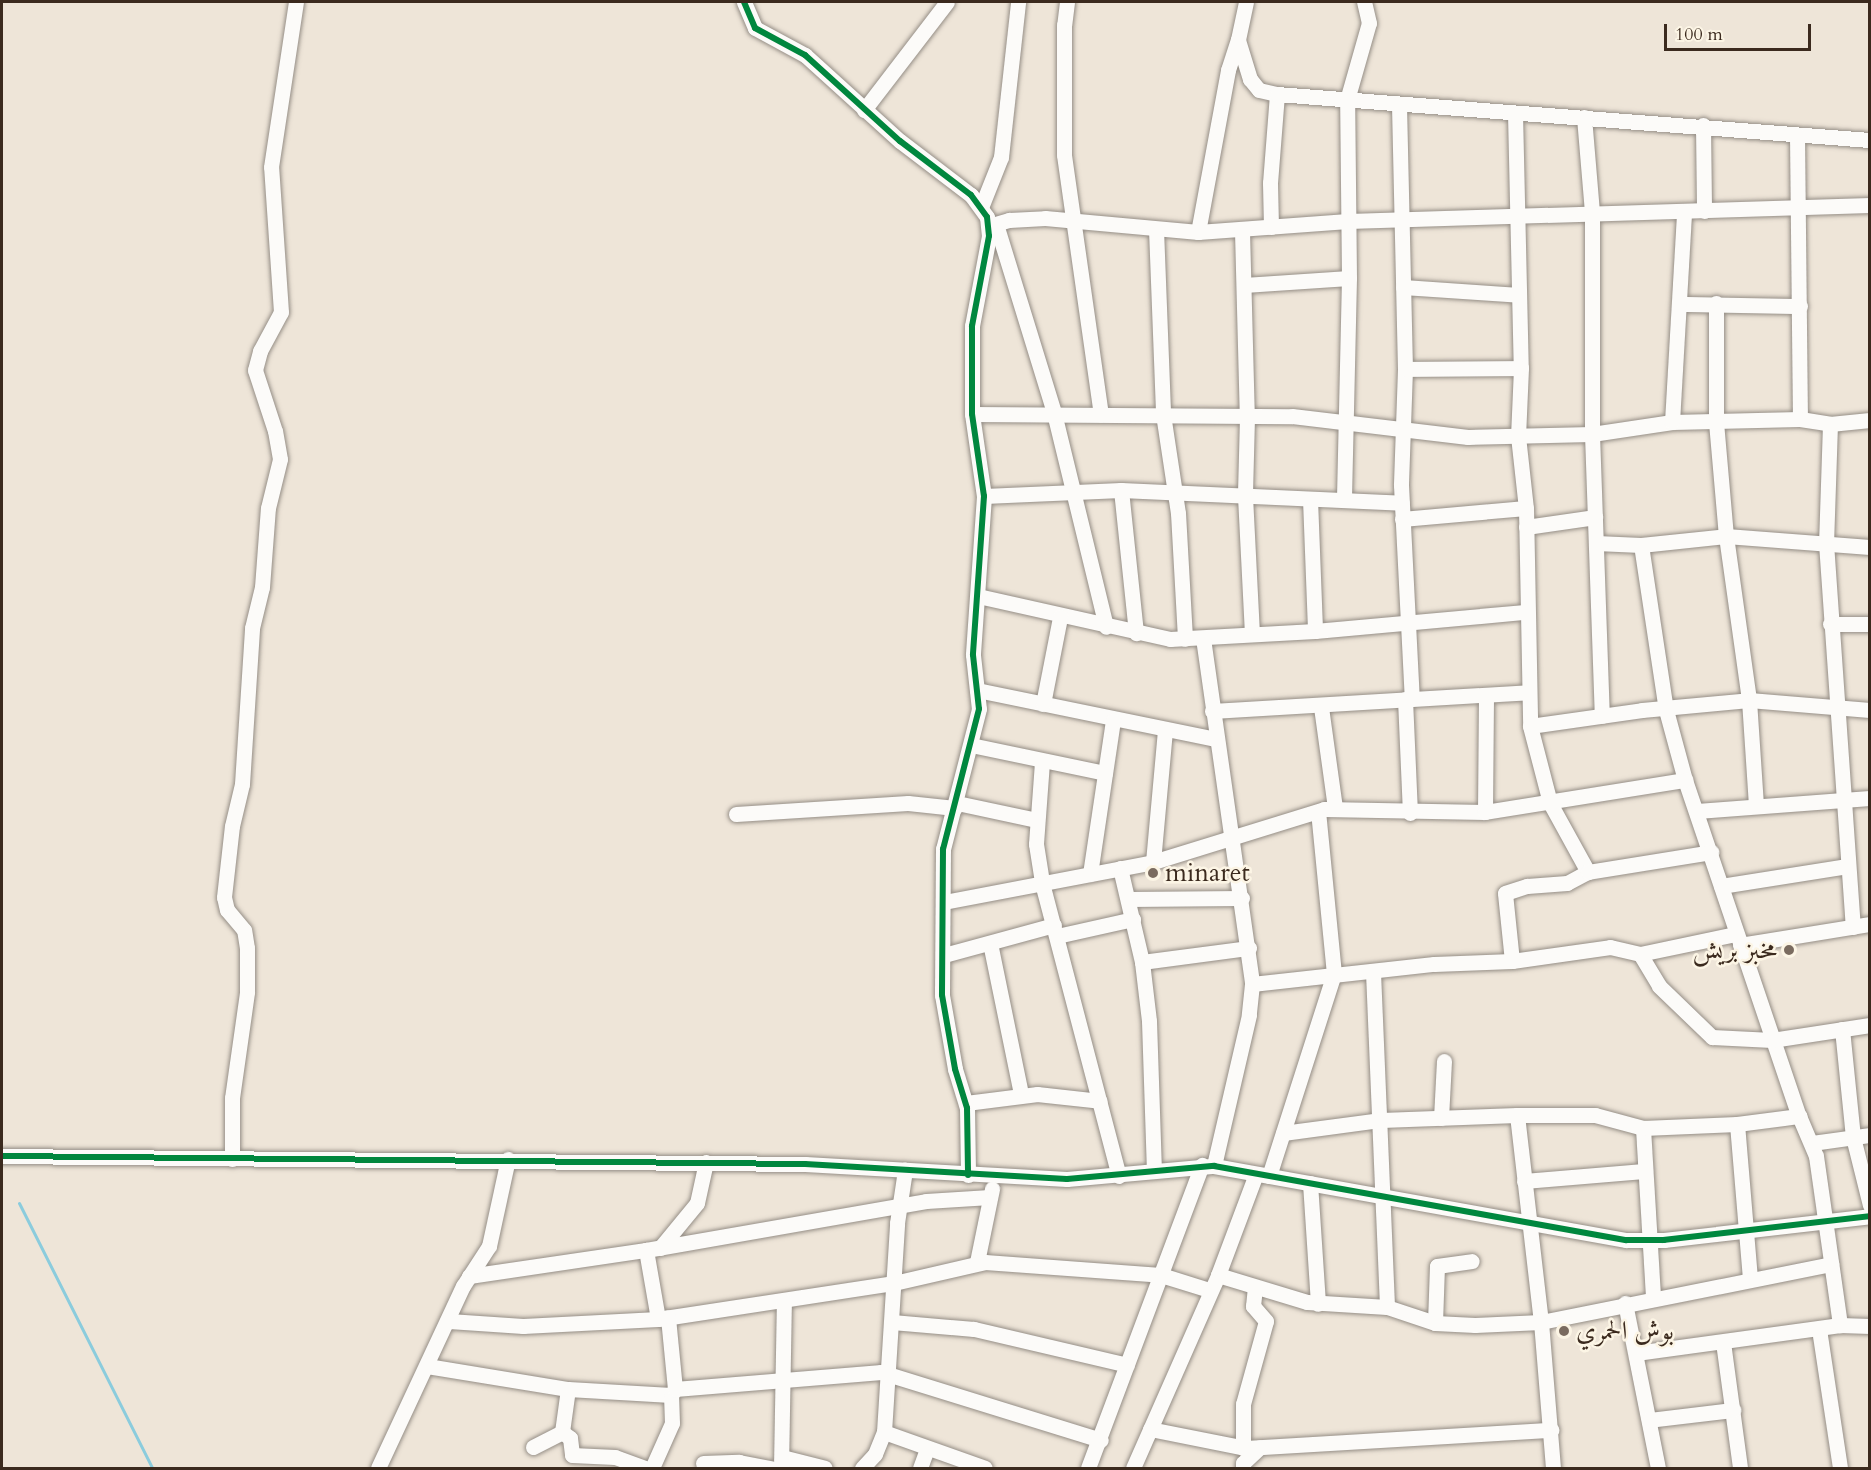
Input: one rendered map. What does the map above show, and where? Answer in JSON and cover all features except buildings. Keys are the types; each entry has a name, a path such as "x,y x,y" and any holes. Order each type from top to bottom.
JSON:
{"street":[{"path":"232,1159 232,1098 245,1008 247,948 244,930 227,910 224,897 232,826 242,784 252,628 262,587 268,508 280,459 256,362 281,312 271,167 296,2"},
{"path":"744,2 755,28 800,52 864,110 982,205 992,225 1054,413 1106,627"},
{"path":"864,110 947,2"},
{"path":"982,205 1001,157 1018,2"},
{"path":"1067,2 1064,25 1063,148 1075,220 1083,310 1101,414"},
{"path":"1198,232 1228,70 1238,40 1246,2"},
{"path":"1344,498 1349,278 1347,100 1369,23 1364,2"},
{"path":"1238,40 1250,79 1259,90 1277,94 1399,105 1703,125 1869,140"},
{"path":"1271,227 1270,183 1277,94"},
{"path":"1399,105 1405,369 1400,430 1407,620 1410,813"},
{"path":"1515,113 1521,368 1518,436 1526,508 1525,612 1530,726 1550,803 1588,872"},
{"path":"1584,117 1592,213 1592,434 1602,716"},
{"path":"1703,125 1704,211"},
{"path":"1797,135 1800,419"},
{"path":"992,225 1023,218 1075,220 1156,230 1242,231 1348,221 1798,209 1869,205"},
{"path":"1672,422 1681,304 1684,211"},
{"path":"968,1175 966,1103 945,1018 943,849 956,806 979,709 973,667 984,496 972,414 973,316 992,225"},
{"path":"1156,230 1163,414 1175,495 1185,639"},
{"path":"1242,231 1247,417 1245,496 1252,632"},
{"path":"1244,285 1349,278"},
{"path":"1403,287 1519,295"},
{"path":"1716,303 1716,422 1726,536 1749,700 1756,804"},
{"path":"1681,304 1800,306"},
{"path":"1405,369 1521,368"},
{"path":"972,414 1163,414 1247,417 1344,422 1468,437 1592,434 1672,422 1800,419 1830,424 1869,420"},
{"path":"1830,424 1826,543 1841,801 1853,927"},
{"path":"984,496 1121,490 1175,495 1344,498 1402,511 1526,508"},
{"path":"1121,490 1136,633"},
{"path":"1310,499 1315,631"},
{"path":"1526,527 1595,517"},
{"path":"1596,543 1641,545 1726,536 1869,547"},
{"path":"1641,545 1665,710 1685,780 1798,1116 1812,1143 1826,1222 1840,1325"},
{"path":"978,596 1106,627 1185,639 1252,632 1315,631 1407,620 1525,612"},
{"path":"1042,704 1060,617"},
{"path":"1830,624 1869,624"},
{"path":"1088,1468 1101,1440 1161,1275 1208,1165 1249,1015 1252,984 1249,948 1215,739 1203,638"},
{"path":"977,690 1113,721 1215,739"},
{"path":"1212,711 1321,707 1528,692"},
{"path":"1485,812 1486,695"},
{"path":"1530,726 1749,700 1869,710"},
{"path":"1321,707 1335,808"},
{"path":"1090,874 1113,721"},
{"path":"1154,862 1165,731"},
{"path":"971,745 1042,762 1105,773"},
{"path":"1042,762 1036,844 1042,883 1119,1176"},
{"path":"944,902 1154,862 1335,808 1410,813 1485,812 1685,780"},
{"path":"1697,811 1756,804 1869,798"},
{"path":"736,813 908,803 956,806 1037,820"},
{"path":"1132,1468 1209,1290 1283,1133 1334,974 1318,812"},
{"path":"1512,961 1505,893 1527,886 1567,883 1588,872 1711,852"},
{"path":"1721,886 1847,866"},
{"path":"1120,868 1142,962 1151,1047 1154,1171"},
{"path":"1128,899 1242,898"},
{"path":"944,955 990,943 1133,919"},
{"path":"1252,984 1334,974 1512,961 1610,947 1640,954 1869,924"},
{"path":"990,943 1021,1094"},
{"path":"1142,962 1249,948"},
{"path":"1640,954 1659,986 1703,1031 1724,1040 1772,1040 1869,1025"},
{"path":"1373,972 1381,1120 1387,1307"},
{"path":"1842,1029 1853,1137 1869,1205"},
{"path":"1440,1118 1444,1061"},
{"path":"966,1103 1021,1094 1100,1101"},
{"path":"1283,1133 1381,1120 1516,1115 1595,1115 1642,1128 1737,1124 1798,1116"},
{"path":"1516,1115 1542,1322 1553,1468"},
{"path":"1737,1124 1750,1279"},
{"path":"1642,1128 1653,1297"},
{"path":"1812,1143 1869,1135"},
{"path":"2,1156 706,1162 1067,1179 1119,1176 1208,1165 1612,1239 1650,1240 1746,1232 1869,1216"},
{"path":"378,1468 469,1276 493,1235 508,1159"},
{"path":"653,1249 697,1203 706,1162"},
{"path":"862,1468 875,1454 884,1432 900,1205 905,1170"},
{"path":"1524,1181 1644,1171"},
{"path":"977,1263 995,1177"},
{"path":"1310,1183 1318,1304"},
{"path":"469,1276 653,1249 900,1205 990,1197"},
{"path":"652,1468 672,1423 673,1392 653,1249"},
{"path":"1435,1323 1437,1266 1472,1261"},
{"path":"449,1321 523,1326 663,1318 894,1283 977,1263 1161,1275 1209,1290"},
{"path":"1218,1275 1318,1304 1387,1307 1435,1323 1542,1322 1653,1297 1831,1264"},
{"path":"1243,1448 1243,1404 1266,1321 1253,1306 1255,1287"},
{"path":"784,1301 785,1379 782,1463 825,1468"},
{"path":"1625,1303 1658,1468"},
{"path":"892,1322 974,1329 1127,1365"},
{"path":"1636,1353 1840,1325 1869,1326"},
{"path":"1818,1329 1840,1468"},
{"path":"1723,1342 1740,1468"},
{"path":"427,1366 567,1389 673,1392 785,1379 889,1374 1101,1440"},
{"path":"562,1432 567,1389"},
{"path":"1649,1420 1733,1410"},
{"path":"1150,1429 1243,1448 1551,1430"},
{"path":"533,1447 562,1432"},
{"path":"562,1432 570,1438 572,1455 615,1457 645,1468"},
{"path":"884,1432 985,1468"},
{"path":"1242,1468 1243,1463 1260,1447"},
{"path":"920,1468 927,1449"},
{"path":"703,1463 739,1462 771,1468"}],"waterway":[{"path":"19,1203 152,1468"}],"cycle path":[{"path":"744,2 755,28 805,55 900,141 971,195 987,217 989,236 972,326 972,414 984,496 973,655 979,709 943,849 942,995 955,1069 967,1108 968,1175"},
{"path":"2,1156 805,1164 1067,1179 1214,1166 1626,1240 1664,1240 1870,1216"}],"place":[{"name":"minaret","path":"1153,873"},
{"name":"مخبز بريش","path":"1789,950"},
{"name":"بوش الحمري","path":"1564,1331"}]}
